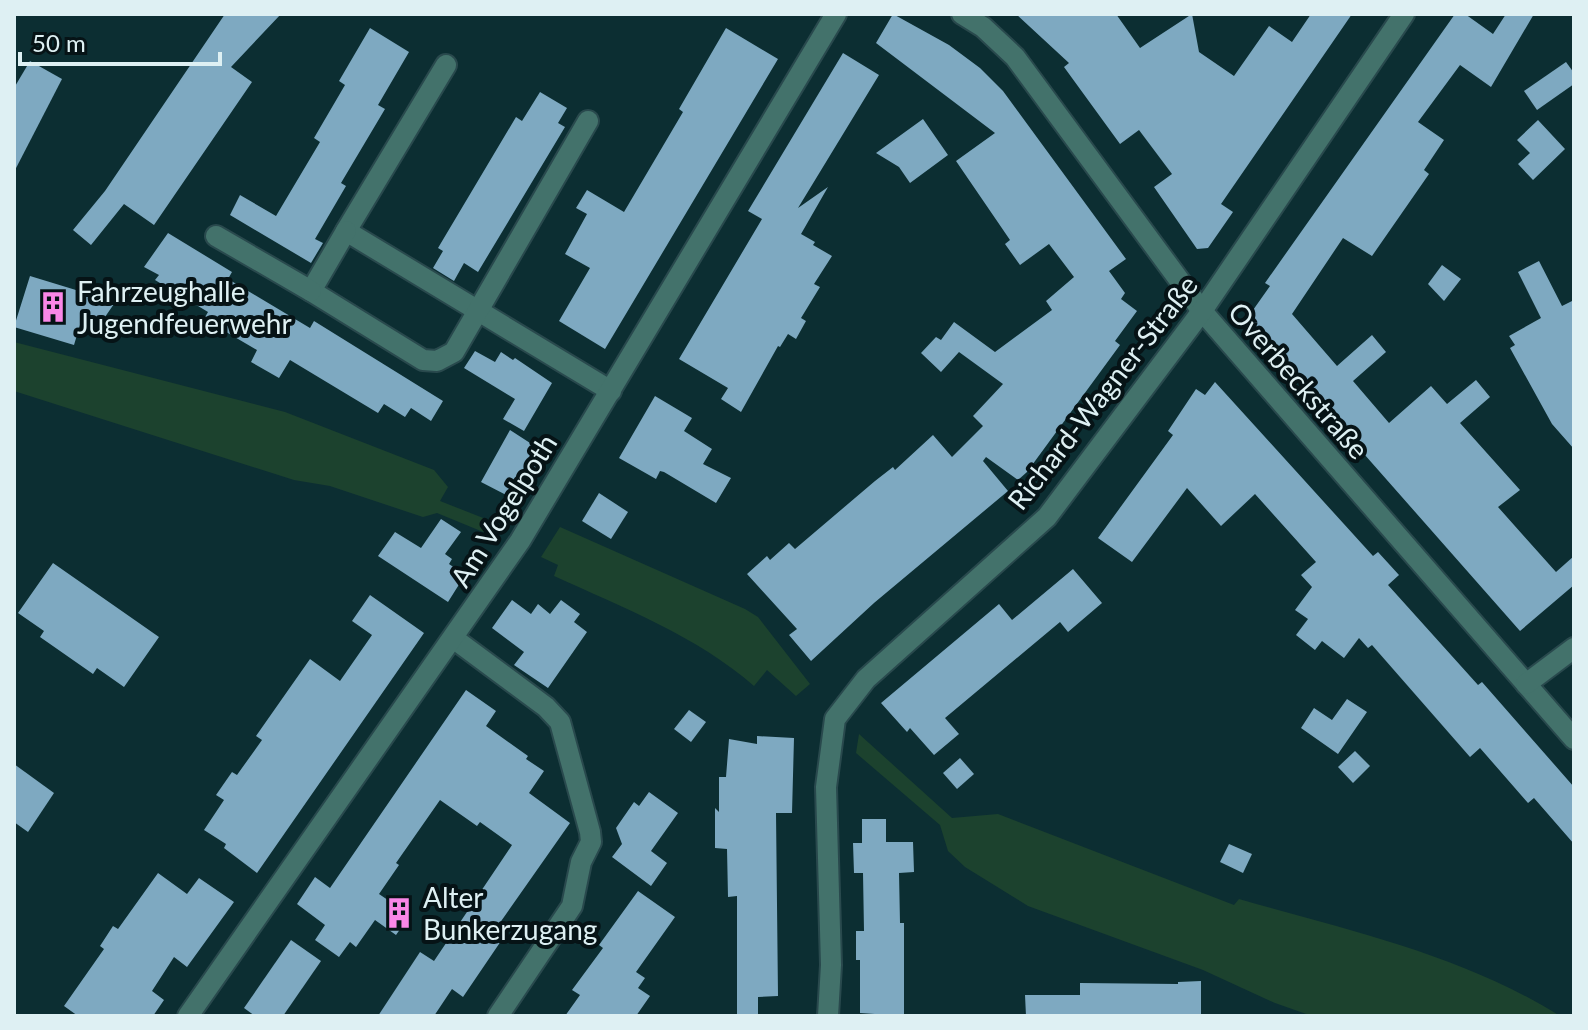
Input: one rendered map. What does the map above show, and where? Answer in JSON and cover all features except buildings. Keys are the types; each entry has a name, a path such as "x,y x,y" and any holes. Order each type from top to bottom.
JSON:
{"street":[{"name":"Am Vogelpoth","path":"188,1016 520,541 836,14"},
{"name":"Overbeckstraße","path":"962,14 983,27 1015,57 1202,311 1574,739"},
{"name":"Richard-Wagner-Straße","path":"828,1016 831,965 826,787 835,719 866,679 1047,517 1202,311 1404,14"},
{"path":"311,291 446,65"},
{"path":"216,236 429,361 446,359 454,352 479,311 588,121"},
{"path":"346,231 611,391"},
{"path":"453,638 546,707 560,722 590,832 591,842 581,862 572,906 498,1016"},
{"path":"1526,684 1574,648"}],"green space":[{"path":"14,342 285,412 434,470 448,487 440,501 501,525 493,536 437,513 423,517 330,486 294,480 14,391"},
{"path":"560,527 758,617 810,684 796,696 767,670 754,686 684,637 554,576 558,565 541,557"},
{"path":"859,734 952,818 998,814 1234,905 1239,899 1404,946 1484,976 1560,1016 1312,1016 1275,1003 1203,970 1028,906 965,867 948,851 940,825 856,753"}],"place":[{"name":"Fahrzeughalle Jugendfeuerwehr","path":"53,307"},
{"name":"Alter Bunkerzugang","path":"399,913"}]}
